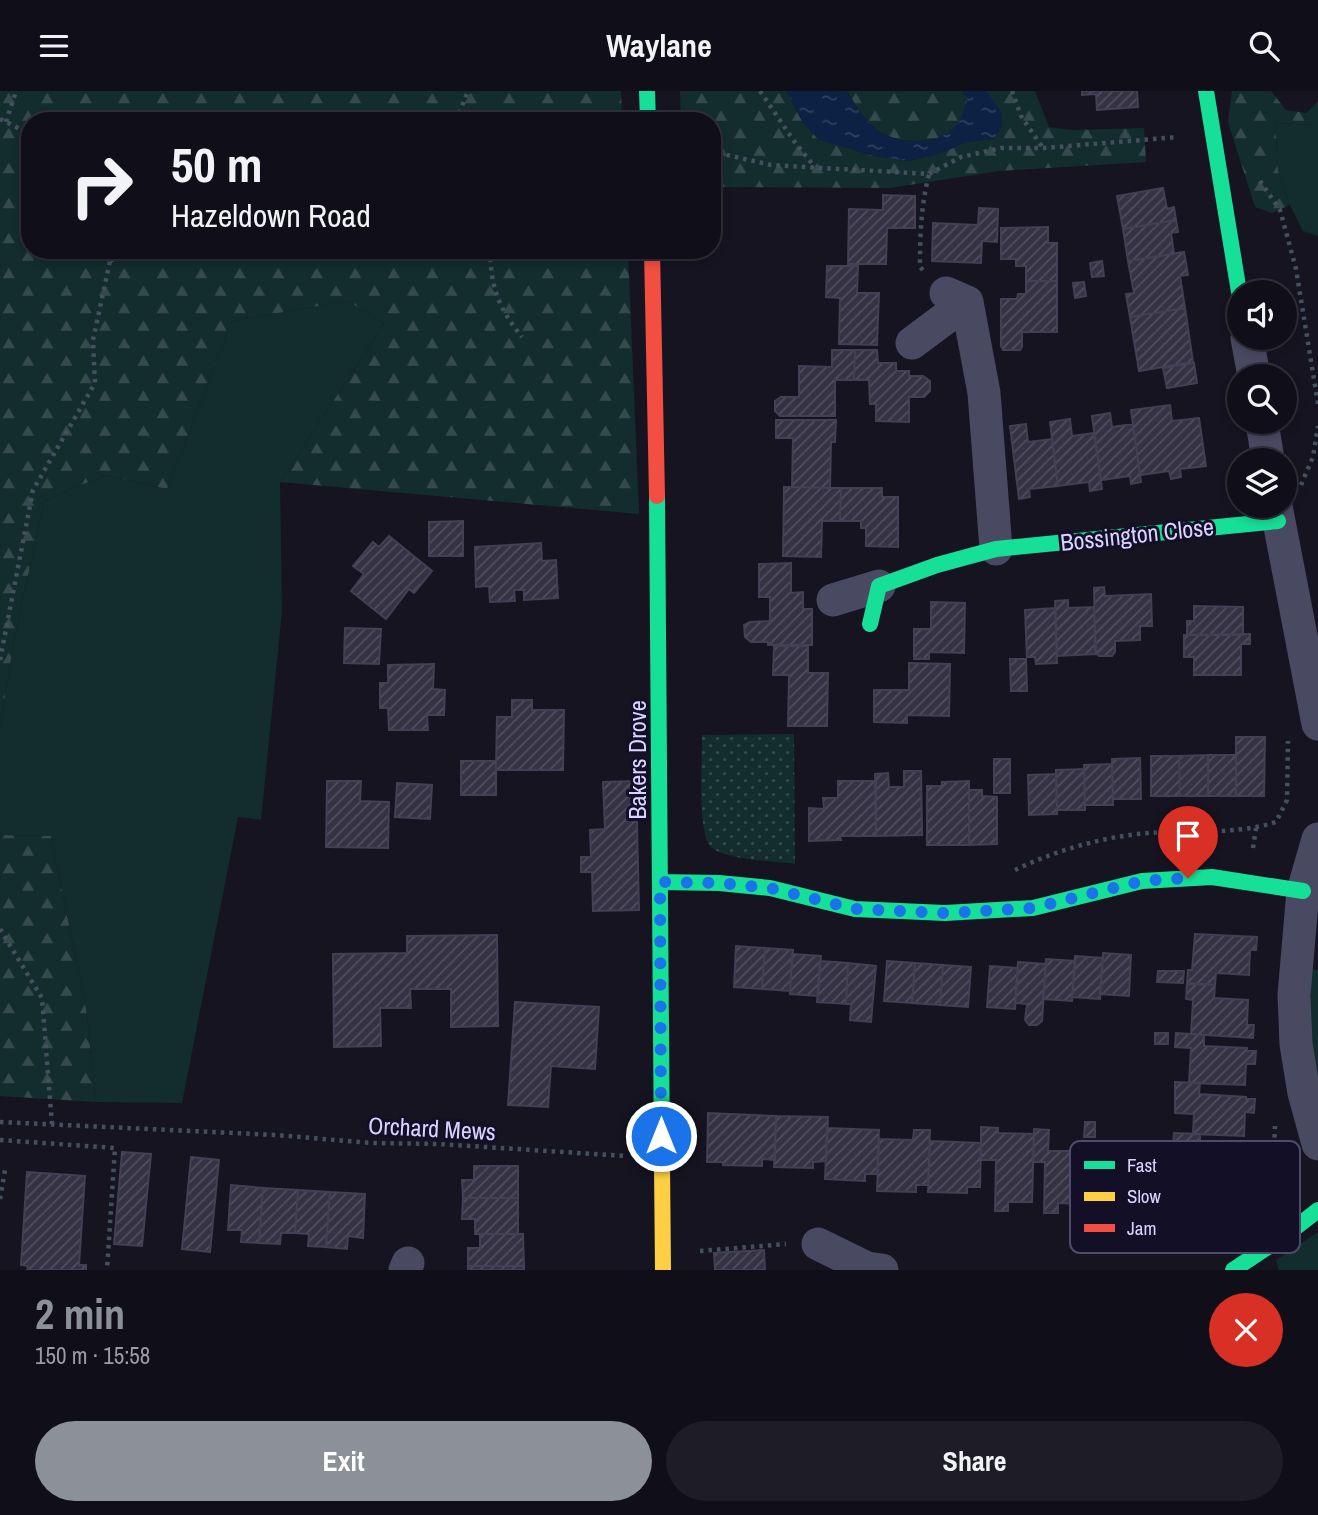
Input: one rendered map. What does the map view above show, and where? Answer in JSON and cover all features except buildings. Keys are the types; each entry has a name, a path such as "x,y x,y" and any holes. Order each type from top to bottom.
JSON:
{"street":[{"path":"647,91 648,112"},
{"path":"1206,91 1238,280"},
{"name":"Bakers Drove","path":"652,259 659,549 663,1262"},
{"path":"912,343 957,298 984,393 996,549"},
{"name":"Bossington Close","path":"834,600 937,565 996,549 1238,518"},
{"path":"1278,518 1303,728"},
{"path":"870,624 879,586"},
{"path":"1318,839 1303,891 1294,983 1296,1044 1304,1093 1318,1144"},
{"path":"660,882 719,883 770,888 855,909 945,913 1033,908 1142,881 1212,877 1303,891"},
{"path":"1300,1224 1318,1210"},
{"path":"818,1244 872,1269"},
{"path":"1233,1270 1259,1253"}],"path":[{"path":"6,122 16,91"},
{"path":"460,112 468,91"},
{"path":"761,91 796,144 815,167"},
{"path":"1012,91 1021,116 1044,148"},
{"path":"0,119 21,130"},
{"path":"721,151 771,165 929,174 961,157 1001,148 1044,148 1212,134"},
{"path":"929,174 922,201 920,267 957,298"},
{"path":"1259,180 1280,210 1296,268 1318,404"},
{"path":"0,660 33,489 95,383 93,341 110,261 114,259"},
{"path":"490,259 490,274 503,314 522,337"},
{"path":"1009,873 1050,855 1145,833 1256,828 1276,822 1287,800 1303,728"},
{"path":"0,929 41,998 52,1124"},
{"name":"Orchard Mews","path":"0,1122 661,1158"},
{"path":"0,1140 115,1147 107,1270"},
{"path":"0,1199 5,1170"},
{"path":"663,1262 778,1244 818,1244"}],"green space":[{"path":"0,91 621,91 622,112 21,112 21,259 628,259 639,514 280,482 384,324 348,301 232,321 167,489 105,475 44,501 14,641 0,725"},
{"path":"680,91 786,91 802,121 818,139 874,156 909,161 938,154 968,142 993,138 1002,127 1001,112 986,91 1035,91 1049,127 1071,130 1144,128 1146,162 999,171 890,188 721,187 721,112 681,112"},
{"path":"847,91 962,91 968,99 960,122 950,132 930,140 907,141 886,135 872,126"},
{"path":"1232,91 1271,91 1286,110 1306,113 1318,102 1318,125 1275,123 1278,171 1290,205 1272,213 1255,207 1228,122"},
{"path":"1275,123 1318,125 1318,236 1303,231 1290,205 1278,171"},
{"path":"348,301 384,324 280,482 282,611 261,820 238,817 182,1103 96,1102 86,1009 51,836 0,835 0,725 14,641 44,501 105,475 167,489 232,321"},
{"path":"794,734 795,864 727,855 711,847 702,811 702,735"},
{"path":"0,835 51,836 86,1009 96,1102 0,1096"},
{"path":"1310,969 1318,970 1318,1087 1312,1055"},
{"path":"1318,1232 1318,1270 1279,1270 1276,1260 1286,1253 1300,1253 1300,1244"}],"water":[{"path":"786,91 847,91 860,112 877,130 907,141 918,141 941,137 957,125 968,99 962,91 986,91 1001,111 1002,127 993,139 968,142 938,154 909,161 874,156 818,139 802,121"}],"traffic: fast":[{"path":"647,91 648,112"},
{"path":"1206,91 1237,280"},
{"path":"657,496 662,1165"},
{"path":"870,624 879,586 937,565 996,549 1278,521"},
{"path":"660,882 719,883 770,888 855,909 945,913 1033,908 1142,881 1212,877 1303,891"},
{"path":"1300,1224 1318,1210"},
{"path":"1233,1270 1259,1253"}],"traffic: slow":[{"path":"662,1165 663,1270"}],"traffic: jam":[{"path":"652,259 657,496"}],"route":[{"path":"661,1136 660,882 719,883 770,888 855,909 945,913 1033,908 1142,881 1188,878"}]}
